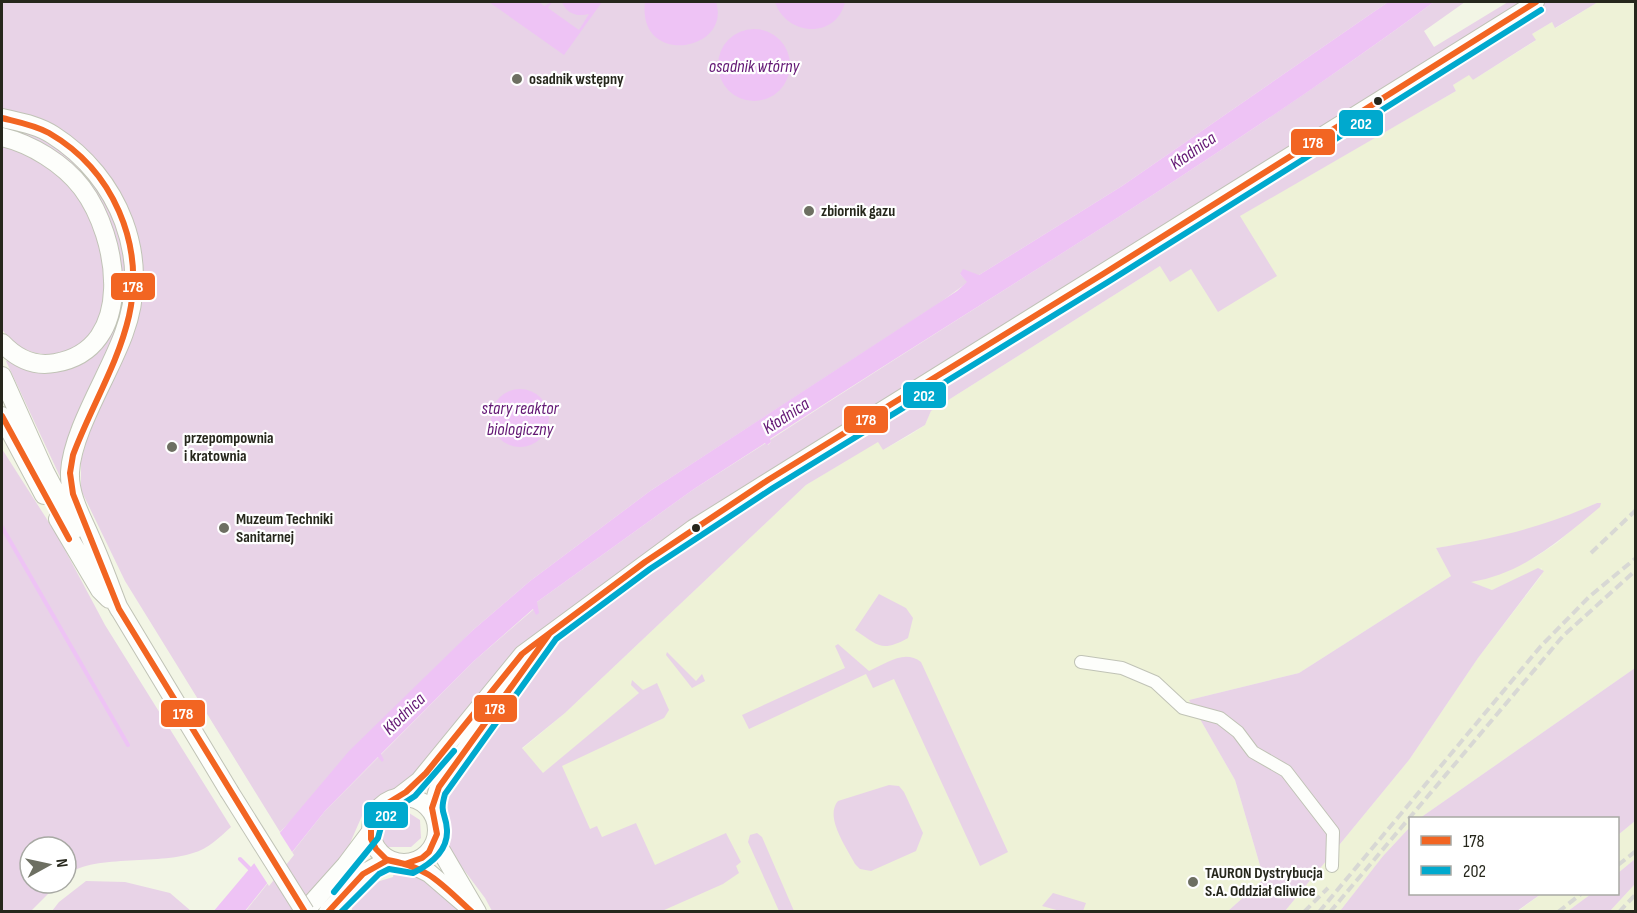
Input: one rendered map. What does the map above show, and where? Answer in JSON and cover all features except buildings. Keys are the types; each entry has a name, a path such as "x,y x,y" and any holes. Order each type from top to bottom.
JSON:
{"main road":[{"path":"2,118 33,126 52,134 80,155 99,175 116,200 127,228 134,278 130,313 124,333 79,438 70,473 73,494 81,518 119,609"},
{"path":"2,137 32,148 50,159 81,186 101,219 109,241 113,282 112,301 105,326 93,345 80,355 51,364 27,362 13,354 2,343"},
{"path":"2,376 45,472 119,609 305,912 346,865 370,832 376,812 383,804 397,797 410,797 422,802 431,810 436,820 436,842 475,912"},
{"path":"2,416 36,482 100,590 119,609"},
{"path":"370,832 379,853 388,860 411,864 429,873 475,912"},
{"path":"411,864 430,852 436,842"},
{"path":"328,912 363,874 388,860"}],"street":[{"path":"397,797 419,780 511,665 637,567 744,495 1103,274 1536,2"},
{"path":"431,810 437,790 446,775 550,633"},
{"path":"1081,662 1122,668 1155,682 1183,708 1220,718 1238,732 1253,752 1286,771 1333,832 1332,866"}],"shaded area":[{"path":"2,2 1388,2 1122,186 979,275 960,274 968,282 938,304 650,491 530,581 473,630 280,832 125,581 81,490 81,461 89,431 113,379 139,313 143,282 140,246 127,205 112,181 2,110"},
{"path":"1434,2 1465,2 1424,31 1434,47 1508,2 1598,2 1555,28 1552,22 1532,34 1536,40 1473,80 1469,75 1453,85 1456,91 1240,216 1277,276 1218,312 1191,269 1170,282 1160,266 931,411 925,425 883,450 878,442 806,485 565,713 522,748 543,773 639,693 631,685 632,680 643,690 657,683 669,710 664,718 562,766 590,829 597,826 602,837 636,823 655,865 726,833 741,862 736,866 739,873 723,884 662,911 492,911 449,850 444,802 409,778 365,809 347,850 294,911 245,912 325,811 474,661 534,609 537,602 694,489 766,443 768,445 770,440 1189,171 1272,116"},
{"path":"1598,2 1635,2 1635,668 1421,817 1409,817 1409,828 1383,856 1340,911 1285,911 1409,760 1478,658 1541,576 1542,568 1492,590 1451,576 1299,673 1189,700 1235,780 1264,879 1228,911 513,911 522,749 565,713 806,485 878,441 883,450 910,435 925,425 931,411 1239,216 1456,91 1453,85 1469,74 1473,80 1535,41 1532,34 1552,22 1556,28","holes":["1601,503 1557,543 1534,558 1451,575 1436,548 1502,538 1553,523"]},
{"path":"2,124 37,135 62,149 82,166 112,208 127,259 125,307 62,481 6,361 82,362 120,292 119,249 113,229 95,192 2,132"},
{"path":"2,146 36,159 66,180 81,199 93,225 101,254 104,284 101,312 90,335 71,350 43,354 30,351 14,343 2,329"},
{"path":"2,449 57,535 105,625 231,827 209,846 179,857 107,862 78,869 78,835 18,835 18,895 47,895 31,911 2,911"},
{"path":"1601,503 1600,507 1540,554 1508,571 1471,582 1492,590 1538,568 1544,571 1478,658 1409,760 1285,911 1228,911 1264,879 1235,780 1189,700 1299,673 1451,576 1436,548 1518,531"},
{"path":"879,594 906,608 913,618 908,638 899,643 880,645 855,630"},
{"path":"838,644 869,671 902,657 915,658 921,662 1008,852 980,866 894,679 873,688 866,674 749,729 742,715 845,668 835,646"},
{"path":"667,652 696,681 702,674 705,681 692,688 666,655"},
{"path":"1635,668 1635,821 1619,834 1619,817 1421,817"},
{"path":"889,785 899,786 904,792 923,833 916,851 871,871 860,869 838,832 834,808 838,801"},
{"path":"406,811 420,820 421,838 411,847 384,847 382,836 384,827 390,822 394,822 397,829 405,826 402,814"},
{"path":"1635,821 1635,859 1619,872 1619,834"},
{"path":"1409,828 1409,895 1540,895 1517,911 1340,911 1383,856"},
{"path":"757,833 762,837 794,911 779,911 748,842 750,835"},
{"path":"1635,859 1635,884 1610,911 1568,911 1590,895 1619,895 1619,872"},
{"path":"394,872 421,873 464,911 352,912 352,907 373,883 393,877"},
{"path":"86,881 125,882 170,893 191,911 52,911 68,895 78,895 78,887"},
{"path":"1635,884 1635,911 1610,911"},
{"path":"1053,893 1086,903 1083,911 1060,911 1042,906"},
{"path":"1540,895 1590,895 1568,911 1517,912"}],"water":[{"path":"489,2 539,2 544,6 552,2 548,8 579,30 589,14 573,14 562,2 602,2 564,55"},
{"name":"osadnik wtórny","path":"645,2 716,2 717,19 711,32 698,41 684,45 668,44 655,36 646,23"},
{"name":"osadnik wtórny","path":"775,2 845,2 840,14 832,23 822,28 811,29 789,22"},
{"name":"Kłodnica","path":"1388,2 1434,2 1272,116 1189,171 770,439 771,442 767,445 765,443 694,489 537,602 539,613 536,615 533,609 474,661 381,754 384,760 382,762 378,757 325,811 245,911 213,912 349,751 473,630 530,581 650,491 957,291 967,282 960,274 963,269 979,275 1122,186"},
{"name":"osadnik wtórny","path":"747,29 761,29 780,39 790,58 790,72 780,91 761,101 747,101 728,91 718,72 718,58 728,39"},
{"name":"stary reaktor biologiczny","path":"520,389 531,391 544,402 549,418 547,429 536,442 520,447 509,445 496,434 491,418 493,407 504,394"}],"pier":[{"path":"278,830 294,855 269,886 252,860"}],"waterway":[{"path":"2,527 128,745"},
{"path":"240,859 252,871"}],"railway":[{"path":"1591,553 1636,510"},
{"path":"1319,912 1541,646 1590,596 1636,558"},
{"path":"1410,817 1563,636 1636,570"},
{"path":"1330,912 1409,818"},
{"path":"1619,864 1636,851"},
{"path":"1304,912 1328,888"},
{"path":"1619,912 1636,894"},
{"path":"1558,912 1580,895"}],"transit line":[{"name":"178","path":"645,562 768,480 1103,274 1536,2"},
{"name":"202","path":"341,912 379,874 389,869 413,873 425,866 441,851 447,830 443,810 445,794 556,639 650,569 773,488 1108,282 1541,10"},
{"name":"178","path":"2,118 44,130 71,149 91,167 107,188 119,211 128,236 132,262 133,289 129,316 118,352 73,455 70,473 73,494 119,609 305,912"},
{"name":"178","path":"2,416 69,539"},
{"name":"178","path":"645,562 550,633 439,787 432,808 437,834 429,852 422,858 405,864 387,860 376,849 371,839 371,824 378,809 406,792 426,773 522,654 531,647 645,562"},
{"name":"202","path":"334,892 378,838 384,816 415,796 454,751"},
{"name":"178","path":"388,860 425,872 472,912"},
{"name":"178","path":"328,912 363,874 388,860"}],"place":[{"name":"osadnik wstępny","path":"517,79"},
{"name":"zbiornik gazu","path":"809,211"},
{"name":"przepompownia i kratownia","path":"172,447"},
{"name":"Muzeum Techniki Sanitarnej","path":"224,528"},
{"name":"TAURON Dystrybucja S.A. Oddział Gliwice","path":"1193,882"}]}
